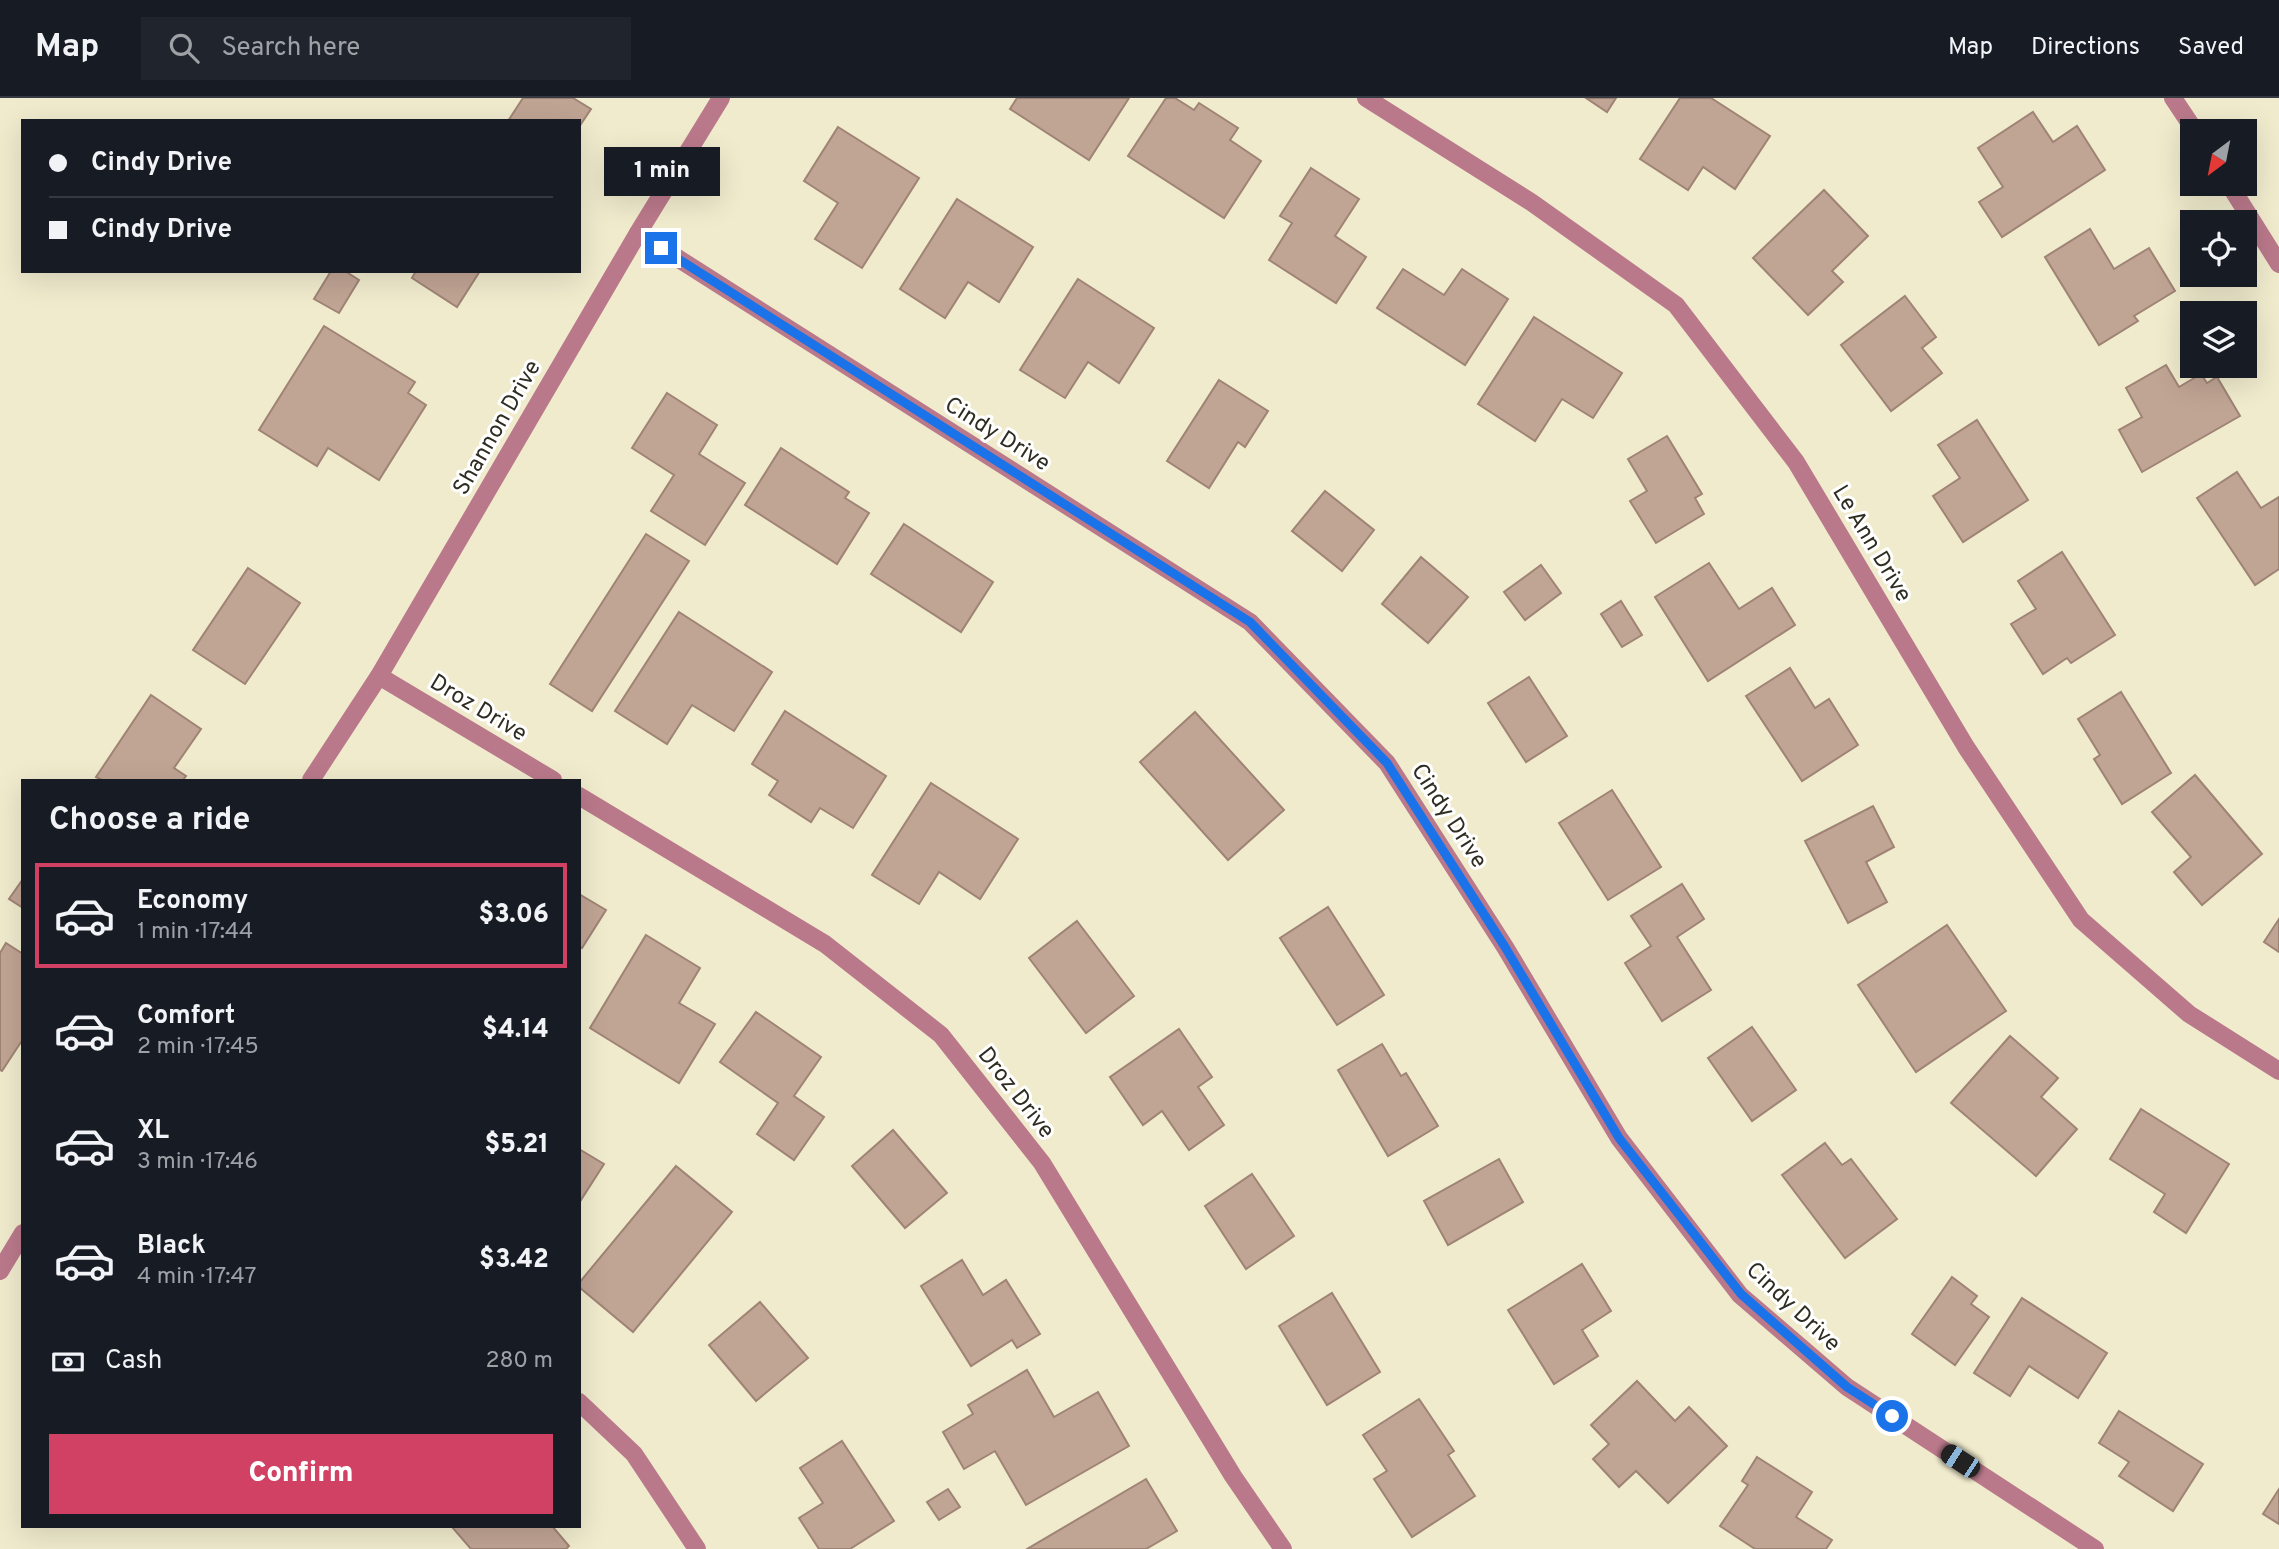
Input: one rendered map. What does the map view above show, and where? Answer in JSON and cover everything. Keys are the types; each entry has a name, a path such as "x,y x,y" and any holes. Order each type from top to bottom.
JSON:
{"street":[{"name":"Shannon Drive","path":"312,779 379,676 638,233 721,98"},
{"name":"Le Ann Drive","path":"1366,98 1531,202 1676,305 1796,462 1966,747 2081,920 2189,1014 2279,1071"},
{"path":"2173,98 2187,119"},
{"path":"2236,196 2279,264"},
{"name":"Cindy Drive","path":"638,233 1250,622 1387,763 1505,947 1619,1138 1741,1294 1847,1387 2095,1549"},
{"name":"Droz Drive","path":"379,676 551,779"},
{"name":"Droz Drive","path":"581,797 825,944 941,1035 1042,1163 1233,1476 1283,1549"},
{"path":"0,1270 21,1237"},
{"path":"581,1404 635,1454 697,1549"}],"building":[{"path":"523,98 573,98 591,109 581,124 581,119 509,119"},
{"path":"1017,98 1129,98 1089,160 1010,109"},
{"path":"1166,98 1175,98 1194,110 1199,103 1238,128 1230,140 1261,161 1224,218 1128,156"},
{"path":"1586,98 1616,98 1607,112"},
{"path":"1680,98 1711,98 1770,136 1735,189 1703,167 1688,190 1640,159"},
{"path":"2033,112 2053,142 2077,126 2105,170 2002,237 1979,202 2003,187 1978,148"},
{"path":"838,127 919,178 862,268 815,239 838,203 804,181"},
{"path":"1311,168 1359,199 1335,236 1366,257 1336,303 1269,260 1292,223 1280,216"},
{"path":"1824,190 1868,236 1832,271 1843,282 1808,315 1753,258"},
{"path":"957,199 1033,247 999,302 968,282 945,318 900,289"},
{"path":"2090,229 2114,269 2149,248 2175,291 2134,316 2138,321 2099,345 2045,257"},
{"path":"1403,269 1444,295 1462,269 1508,299 1465,365 1377,308"},
{"path":"330,273 348,273 359,280 339,313 314,299"},
{"path":"415,273 479,273 457,307 412,278"},
{"path":"1078,279 1154,328 1119,383 1088,362 1065,398 1020,370"},
{"path":"1905,296 1936,337 1922,348 1942,373 1891,411 1841,345"},
{"path":"1534,317 1622,373 1593,418 1562,399 1535,441 1478,404"},
{"path":"324,326 415,382 408,393 426,405 379,480 328,448 317,466 259,430"},
{"path":"2166,365 2179,387 2194,378 2204,378 2207,383 2218,378 2240,416 2142,472 2119,430 2142,417 2126,388"},
{"path":"1219,380 1268,411 1245,447 1238,442 1209,488 1167,461"},
{"path":"667,393 717,425 699,454 745,483 705,545 651,511 674,475 632,448"},
{"path":"1977,420 2028,500 1963,542 1933,496 1960,478 1938,445"},
{"path":"1667,436 1702,494 1695,498 1704,514 1656,543 1630,501 1647,491 1628,459"},
{"path":"781,448 849,492 845,498 869,513 837,564 745,505"},
{"path":"2237,472 2261,508 2279,497 2279,569 2255,585 2197,498"},
{"path":"1325,491 1374,530 1342,571 1292,531"},
{"path":"904,524 993,582 961,632 871,574"},
{"path":"646,534 689,561 592,711 550,684"},
{"path":"2062,552 2115,635 2071,663 2067,658 2043,674 2011,624 2036,609 2018,581"},
{"path":"1421,557 1468,597 1428,643 1382,604"},
{"path":"1709,563 1739,609 1772,588 1795,625 1708,681 1655,597"},
{"path":"1541,565 1561,593 1525,620 1504,592"},
{"path":"248,568 300,603 245,684 193,650"},
{"path":"1621,601 1642,635 1622,647 1601,614"},
{"path":"679,612 772,672 734,731 692,705 667,744 615,711"},
{"path":"1790,668 1815,708 1829,699 1858,745 1802,781 1746,696"},
{"path":"1529,677 1567,736 1526,762 1488,703"},
{"path":"2121,692 2171,773 2122,804 2094,759 2100,755 2078,719"},
{"path":"151,695 201,729 174,768 186,776 184,779 96,777"},
{"path":"785,711 886,776 853,828 820,808 811,822 769,795 778,781 752,764"},
{"path":"1195,712 1284,810 1228,860 1140,762"},
{"path":"2195,775 2262,854 2202,905 2174,872 2191,857 2152,812"},
{"path":"931,783 1018,839 980,899 939,872 919,904 872,875"},
{"path":"1612,790 1661,867 1608,900 1559,823"},
{"path":"1873,806 1894,847 1866,862 1887,902 1848,923 1805,841"},
{"path":"21,882 21,907 9,899"},
{"path":"1682,884 1704,919 1677,937 1711,990 1662,1021 1625,963 1651,946 1631,916"},
{"path":"581,895 606,910 581,947"},
{"path":"1328,907 1384,995 1337,1025 1280,938"},
{"path":"2279,919 2279,952 2264,942"},
{"path":"1077,921 1134,996 1086,1033 1029,958"},
{"path":"1947,925 2006,1011 1916,1072 1858,985"},
{"path":"646,935 700,968 679,1003 715,1024 679,1083 590,1028"},
{"path":"6,943 21,953 21,1042 2,1071 0,1070 0,953"},
{"path":"756,1012 821,1057 794,1096 824,1117 794,1160 757,1134 778,1103 720,1062"},
{"path":"1752,1027 1796,1090 1752,1121 1708,1058"},
{"path":"1179,1029 1212,1077 1198,1087 1224,1125 1189,1150 1162,1111 1143,1125 1110,1077"},
{"path":"2010,1036 2058,1078 2041,1097 2077,1129 2036,1176 1951,1103"},
{"path":"1382,1044 1401,1076 1406,1073 1438,1126 1388,1156 1338,1070"},
{"path":"2141,1109 2229,1164 2186,1233 2154,1212 2165,1194 2110,1159"},
{"path":"893,1130 947,1193 905,1228 852,1166"},
{"path":"1825,1143 1842,1165 1851,1159 1897,1219 1845,1258 1782,1175"},
{"path":"581,1150 604,1164 581,1200"},
{"path":"1499,1159 1523,1202 1448,1245 1424,1201"},
{"path":"676,1166 732,1212 633,1332 581,1289 581,1281"},
{"path":"1252,1174 1294,1236 1246,1269 1205,1206"},
{"path":"962,1260 983,1295 1006,1280 1040,1334 1017,1348 1012,1340 971,1366 921,1286"},
{"path":"1582,1264 1611,1311 1582,1330 1598,1356 1554,1384 1508,1310"},
{"path":"1952,1277 1977,1296 1971,1304 1989,1317 1955,1365 1912,1334"},
{"path":"1332,1293 1380,1372 1327,1405 1279,1326"},
{"path":"2022,1298 2107,1353 2078,1398 2029,1366 2010,1396 1974,1373"},
{"path":"760,1302 808,1358 756,1401 709,1345"},
{"path":"1027,1370 1054,1417 1098,1392 1129,1446 1026,1505 995,1451 964,1469 943,1432 973,1414 968,1405"},
{"path":"1637,1381 1675,1421 1689,1407 1727,1446 1668,1503 1636,1471 1619,1487 1593,1459 1609,1444 1591,1425"},
{"path":"1419,1399 1454,1451 1448,1455 1475,1496 1412,1537 1374,1479 1387,1471 1363,1435"},
{"path":"2119,1411 2203,1464 2173,1511 2119,1476 2129,1462 2099,1443"},
{"path":"842,1441 894,1521 850,1549 819,1549 799,1518 823,1503 800,1468"},
{"path":"1757,1457 1812,1492 1796,1517 1832,1540 1826,1549 1755,1549 1720,1526 1748,1485 1742,1481"},
{"path":"1146,1479 1177,1531 1146,1549 1027,1549"},
{"path":"948,1489 960,1507 939,1520 927,1502"},
{"path":"2279,1489 2279,1524 2263,1514"},
{"path":"453,1528 554,1528 569,1546 566,1549 471,1549"}],"route":[{"path":"661,248 1250,622 1387,763 1505,947 1619,1138 1741,1294 1847,1387 1892,1416"}]}
